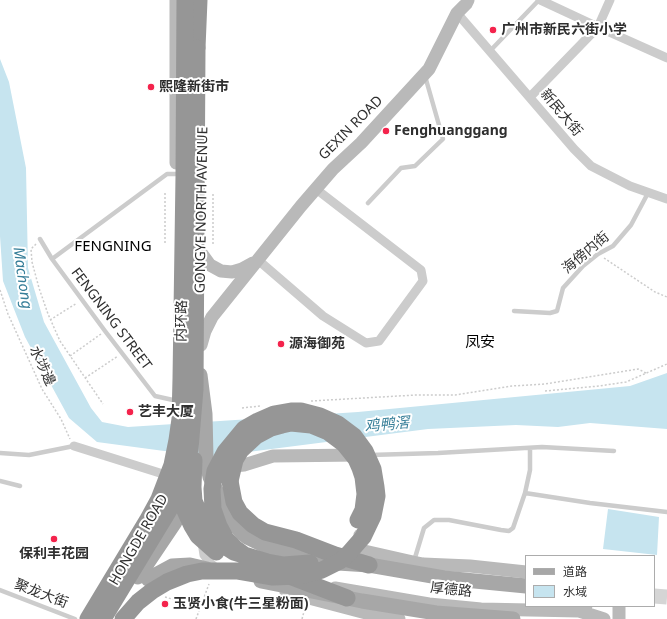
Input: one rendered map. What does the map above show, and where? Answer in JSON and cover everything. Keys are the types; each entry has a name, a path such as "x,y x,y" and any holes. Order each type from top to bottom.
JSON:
{"highway":[{"name":"内环路","path":"184,0 184,176 189,420"},
{"name":"内环路","path":"95,619 158,499 172,465 176,449 189,420 195,382 197,0"},
{"path":"124,619 138,602 152,591 167,582 187,574 202,571 238,571 273,577 311,579 322,570 340,561 349,554 363,537 373,516 377,496 373,469 365,451 346,429 338,424 311,413 291,411 265,417 250,425 238,435 225,452 215,471 212,489 213,509 219,526 226,539 250,559 262,565 311,579 347,598"},
{"path":"189,420 194,501 210,531 220,543 234,552 266,562 284,565 309,564 335,551 345,541 358,521 363,510 365,494 363,477 358,464 350,452 344,444 320,428 306,424 291,423 282,424 267,430 256,436 241,450 235,460 230,481 234,502 246,520 265,532 296,540 360,550"},
{"path":"189,420 177,463 178,482 181,502 198,536 217,553 235,563 256,569 311,579"},
{"path":"296,540 335,555 369,564"}],"main road":[{"name":"GONGYE NORTH AVENUE","path":"184,0 188,130 189,420"},
{"name":"GONGYE NORTH AVENUE","path":"189,420 200,374 202,250 188,172 188,130 203,0"},
{"path":"186,458 189,420"},
{"path":"186,458 189,420"},
{"path":"186,458 210,477 217,496 231,520 242,533 263,546 314,560 338,563 369,564 444,578 525,586"},
{"name":"HONGDE ROAD","path":"112,619 177,518 188,493 186,458"},
{"name":"HONGDE ROAD","path":"95,619 108,593 154,520 168,488 186,458"},
{"path":"148,579 172,566 190,565 226,574 347,598 436,613 513,619"}],"street":[{"path":"176,0 188,130"},
{"path":"188,130 191,0"},
{"name":"GEXIN ROAD","path":"457,13 458,0"},
{"name":"GEXIN ROAD","path":"201,345 205,331 212,317 316,189 333,169 361,143 424,74 432,62 457,13 468,0"},
{"path":"540,0 667,58"},
{"path":"530,97 598,27 610,0"},
{"name":"新民大街","path":"457,13 574,149 591,166 630,186 667,199"},
{"path":"188,172 173,400 189,420"},
{"path":"202,250 210,265 221,272 232,272 242,269 258,260 323,316 366,343 379,341 423,281 421,270 316,189"},
{"path":"189,420 202,250"},
{"path":"74,446 163,474"},
{"path":"79,619 148,508 163,474 186,458 220,467 244,465 273,456 361,455 367,472 369,485 368,503 360,529 360,550"},
{"path":"226,574 214,567 204,555 202,541 203,532 211,520 220,520 226,521 242,533"},
{"name":"HONGDE ROAD","path":"124,619 148,579 167,534"},
{"path":"108,593 123,548"},
{"name":"厚德路","path":"360,550 423,564 470,566 525,572"},
{"path":"251,579 308,599 370,614 399,619"},
{"name":"厚德路","path":"311,579 454,607 481,609 582,608 604,619"},
{"path":"619,607 619,619"}],"lane":[{"path":"490,51 540,0"},
{"path":"368,203 400,168 415,166 443,139 424,74"},
{"path":"52,258 167,174 188,172"},
{"name":"海傍内街","path":"514,311 557,312 563,288 583,266 598,254 613,246 631,225 648,193"},
{"name":"FENGNING STREET","path":"40,239 82,300 155,396 173,400"},
{"path":"0,453 29,455 74,446"},
{"path":"361,455 530,449 542,447 614,451"},
{"path":"413,562 424,528 434,520 449,520 509,531 513,528 525,493 530,470 530,449"},
{"path":"0,480 20,486"},
{"path":"525,493 590,503 667,512"},
{"name":"聚龙大街","path":"0,590 75,619"}],"path":[{"path":"165,192 165,243"},
{"path":"202,250 213,192"},
{"path":"40,239 31,249 32,262 50,320 60,341 103,404"},
{"path":"598,254 654,292 667,297"},
{"name":"水埗邊","path":"0,290 8,314 42,389 61,419 74,446"},
{"path":"50,320 82,300"},
{"path":"70,356 105,331"},
{"path":"85,378 122,353"},
{"path":"545,391 626,382 667,364"},
{"path":"310,401 416,395 455,395 512,386 545,384 638,369 646,373"},
{"path":"242,408 265,406"},
{"path":"196,619 209,582"},
{"path":"164,596 200,607"},
{"path":"302,619 305,608"}],"water":[{"path":"0,59 9,82 26,168 28,268 44,322 91,408 102,422 128,427 358,412 630,386 667,373 667,429 590,423 558,427 516,425 428,429 209,457 97,442 69,418 25,337 3,281 0,236"},
{"path":"608,509 659,517 657,555 603,549"}],"tunnel":[{"path":"655,596 667,597"}],"place":[{"name":"广州市新民六街小学","path":"493,30"},
{"name":"熙隆新街市","path":"151,87"},
{"name":"Fenghuanggang","path":"386,131"},
{"name":"源海御苑","path":"281,344"},
{"name":"艺丰大厦","path":"130,412"},
{"name":"保利丰花园","path":"54,539"},
{"name":"玉贤小食(牛三星粉面)","path":"165,604"}],"district":[{"name":"FENGNING","path":"113,247"},
{"name":"凤安","path":"480,343"}],"water label":[{"name":"Machong","path":"22,278"},
{"name":"鸡鸭滘","path":"387,425"}]}
